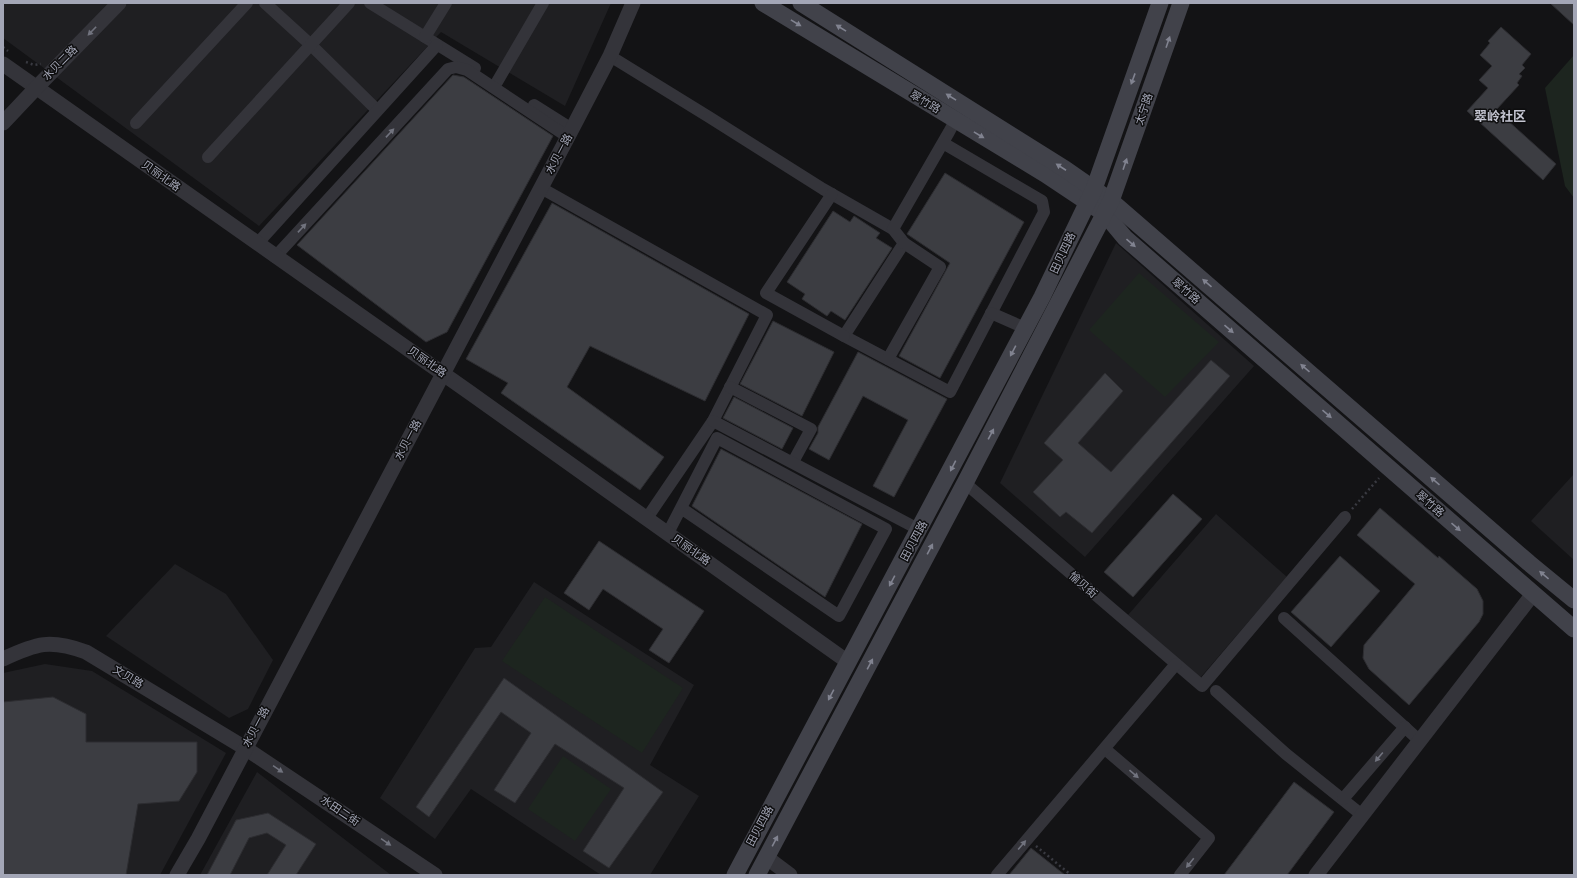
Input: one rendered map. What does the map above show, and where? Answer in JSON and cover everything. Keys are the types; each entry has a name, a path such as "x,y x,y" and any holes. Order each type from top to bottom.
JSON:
{"main road":[{"name":"翠竹路","path":"763,3 955,121 1045,174 1090,196 1108,208 1574,600"},
{"name":"翠竹路","path":"802,3 1065,168 1090,196"},
{"name":"太宁路","path":"1090,196 1160,3"},
{"name":"太宁路","path":"1108,208 1181,3"},
{"name":"田贝四路","path":"735,875 920,530 1042,297 1090,196"},
{"name":"翠竹路","path":"1108,208 1124,238 1574,629"},
{"name":"田贝四路","path":"757,875 965,483 1108,208"}],"street":[{"path":"136,123 247,3"},
{"path":"265,3 311,45 377,110"},
{"path":"208,157 349,3"},
{"path":"370,3 497,82 570,133"},
{"path":"425,37 446,3"},
{"path":"497,82 543,3"},
{"name":"水贝一路","path":"177,875 198,839 570,133 610,56 633,3"},
{"name":"水贝二路","path":"3,123 117,4"},
{"path":"257,244 437,45"},
{"path":"610,56 832,194 893,229 904,243 940,267 888,359"},
{"name":"贝丽北路","path":"8,59 36,88 275,257 443,373 848,662"},
{"path":"275,257 448,69 456,67 467,70 570,133"},
{"path":"893,229 955,121"},
{"path":"832,194 766,293 950,392 1044,212 1042,201 943,143"},
{"path":"541,188 767,315 713,421 647,518"},
{"path":"844,336 904,243"},
{"path":"1042,297 1058,306"},
{"path":"991,313 1025,328"},
{"path":"730,387 811,429 793,462"},
{"path":"713,421 920,530"},
{"path":"668,533 717,438 886,529 838,616 682,508"},
{"name":"愉贝街","path":"965,483 1202,686 1345,517"},
{"path":"1316,875 1533,594"},
{"path":"1284,618 1420,741"},
{"name":"文贝路","path":"3,659 28,647 47,644 68,646 86,652 246,748"},
{"path":"997,875 1176,664"},
{"path":"1216,691 1286,754 1362,815"},
{"path":"1343,799 1404,727"},
{"name":"水田二街","path":"246,748 435,875"},
{"path":"1105,749 1209,838 1180,875"},
{"path":"766,857 790,875"}],"path":[{"path":"3,47 8,59"},
{"path":"22,60 34,64 42,64"},
{"path":"1359,500 1388,468"},
{"path":"1028,839 1071,875"}],"shaded area":[{"path":"3,3 611,3 565,106 441,32 259,226 3,38"},
{"path":"1574,55 1574,198 1565,186 1545,88"},
{"path":"1116,243 1254,366 1085,557 1000,483"},
{"path":"1139,273 1219,342 1165,397 1089,330"},
{"path":"1574,474 1574,560 1531,521"},
{"path":"1216,514 1287,577 1200,678 1128,615"},
{"path":"175,564 226,594 273,660 248,709 229,718 106,636"},
{"path":"534,582 694,685 650,765 699,796 650,875 601,875 471,789 435,839 380,798 475,648 491,647"},
{"path":"545,597 683,688 642,753 502,661"},
{"path":"45,664 92,671 226,753 160,875 3,875 3,673"},
{"path":"563,756 611,789 575,841 528,809"},
{"path":"257,772 391,875 200,875"}],"building":[{"path":"1550,3 1574,3 1574,25"},
{"path":"1501,27 1531,54 1522,65 1525,68 1519,74 1522,76 1517,83 1519,85 1496,110 1556,164 1543,180 1467,111 1488,88 1479,80 1492,66 1480,55 1490,43 1488,41"},
{"path":"453,75 464,77 553,136 447,332 426,342 297,245"},
{"path":"945,173 1024,222 940,378 899,356 950,263 907,234"},
{"path":"552,203 749,314 705,401 590,346 567,387 664,457 640,490 501,393 508,383 466,359"},
{"path":"833,211 850,222 854,216 880,233 876,238 892,248 845,320 831,311 827,316 802,299 805,294 787,282"},
{"path":"773,321 834,352 802,416 740,384"},
{"path":"858,352 947,399 894,497 873,486 908,420 863,396 829,460 809,449 818,433 818,427"},
{"path":"1211,360 1230,376 1092,533 1066,512 1060,517 1033,492 1063,460 1044,443 1105,373 1123,391 1078,443 1111,472"},
{"path":"734,397 793,428 782,449 723,418"},
{"path":"721,449 862,524 825,597 692,506"},
{"path":"1173,494 1202,519 1133,597 1104,572"},
{"path":"1380,508 1438,558 1439,556 1477,589 1483,601 1483,614 1479,622 1409,705 1369,669 1363,658 1364,645 1415,584 1357,535"},
{"path":"599,541 704,611 669,663 649,650 663,629 603,589 589,610 564,593"},
{"path":"1340,556 1380,591 1331,647 1291,612"},
{"path":"504,678 663,792 609,868 583,851 624,788 555,744 515,803 494,790 531,733 501,712 429,817 416,807"},
{"path":"53,697 86,714 86,742 197,742 197,772 179,801 138,804 126,875 3,875 3,702"},
{"path":"1294,782 1334,812 1287,875 1224,875"},
{"path":"268,813 316,844 296,875 267,875 286,845 267,833 249,838 230,875 207,875 236,820"},
{"path":"1031,848 1065,875 1009,875"}],"district":[{"name":"翠岭社区","path":"1500,117"}]}
